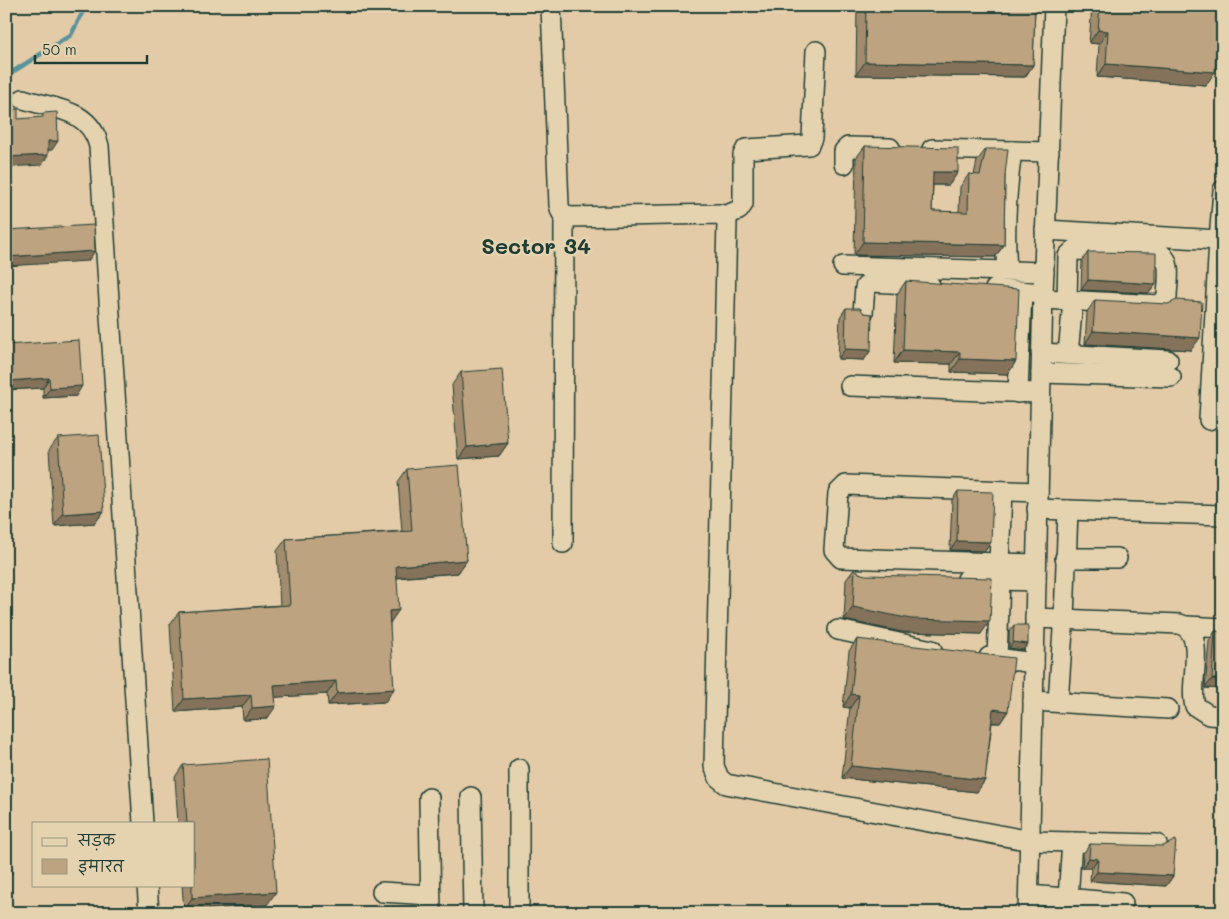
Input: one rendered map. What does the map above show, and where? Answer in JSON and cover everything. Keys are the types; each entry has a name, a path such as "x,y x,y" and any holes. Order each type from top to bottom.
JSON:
{"street":[{"path":"551,6 559,205 564,215 563,543"},
{"path":"1054,6 1040,393 1031,841 1028,904 1068,898 1123,903"},
{"path":"724,216 739,210 743,204 743,155 746,150 809,145 812,138 816,51"},
{"path":"23,99 83,118 91,125 99,146 142,822"},
{"path":"844,164 844,151 848,147 1049,152"},
{"path":"1007,271 1004,229 1005,195 1012,151"},
{"path":"1208,420 1218,240 1223,190"},
{"path":"564,215 569,217 720,214 727,221 714,766 716,773 726,784 1031,841 1157,844"},
{"path":"1046,230 1218,240"},
{"path":"862,313 865,287 874,281 1022,291 1043,296 1069,306 1160,305 1164,303 1167,297 1168,260 1164,255 1158,252 1074,250 1068,256 1069,306 1068,354"},
{"path":"844,266 1044,272"},
{"path":"1018,393 1022,291"},
{"path":"1041,373 1170,369 1068,354 1042,353"},
{"path":"850,386 1040,393"},
{"path":"1036,572 1000,571 841,558 834,550 838,493 846,485 1002,490 1068,510 1223,515"},
{"path":"997,658 1002,490"},
{"path":"1058,702 1068,510"},
{"path":"1065,558 1117,558"},
{"path":"856,576 1000,571"},
{"path":"1035,624 1180,624 1223,628"},
{"path":"1063,625 1093,632"},
{"path":"1187,626 1195,641 1195,706 1209,715 1223,716"},
{"path":"838,630 907,644 914,648 951,653"},
{"path":"970,655 1034,663"},
{"path":"1033,701 1168,709"},
{"path":"518,769 519,913"},
{"path":"472,797 473,913"},
{"path":"382,892 431,904 428,798"},
{"path":"1068,898 1072,842"},
{"path":"147,886 148,913"}],"building":[{"path":"866,6 1035,6 1033,65 865,62"},
{"path":"1100,6 1220,6 1215,72 1106,64 1108,31 1098,30"},
{"path":"18,109 18,119 43,117 43,113 57,112 58,141 48,141 48,155 6,157 6,110"},
{"path":"865,146 958,148 958,172 933,172 932,211 968,212 969,174 980,175 986,149 1008,149 1005,175 1004,245 863,242"},
{"path":"94,225 95,251 6,257 6,230"},
{"path":"1088,252 1156,253 1156,284 1088,280"},
{"path":"906,281 1019,289 1016,361 960,359 960,352 903,350"},
{"path":"1095,300 1168,304 1177,300 1202,302 1200,338 1093,331"},
{"path":"846,308 860,308 864,313 872,314 871,350 845,349"},
{"path":"79,340 82,386 50,388 49,378 8,381 6,345"},
{"path":"502,369 508,443 467,447 461,372"},
{"path":"99,435 104,511 63,514 58,438"},
{"path":"459,465 467,560 396,566 399,610 389,611 394,689 337,693 336,681 274,685 276,706 252,708 251,695 184,699 179,612 290,605 286,539 412,531 407,469"},
{"path":"958,491 993,492 991,542 957,541"},
{"path":"855,568 859,573 865,575 992,578 990,621 911,619 853,607"},
{"path":"1014,625 1028,625 1028,644 1013,642"},
{"path":"1215,631 1223,632 1223,679 1212,679"},
{"path":"857,639 1014,658 1008,711 993,709 985,780 851,766 859,695 851,694"},
{"path":"267,759 276,892 192,898 192,886 195,886 195,822 187,822 183,765"},
{"path":"6,784 12,873 6,873"},
{"path":"1176,840 1173,876 1097,872 1098,859 1089,858 1090,844 1163,846"}],"waterway":[{"path":"6,76 71,35 86,6"}],"district":[{"name":"Sector 34","path":"536,245"}]}
